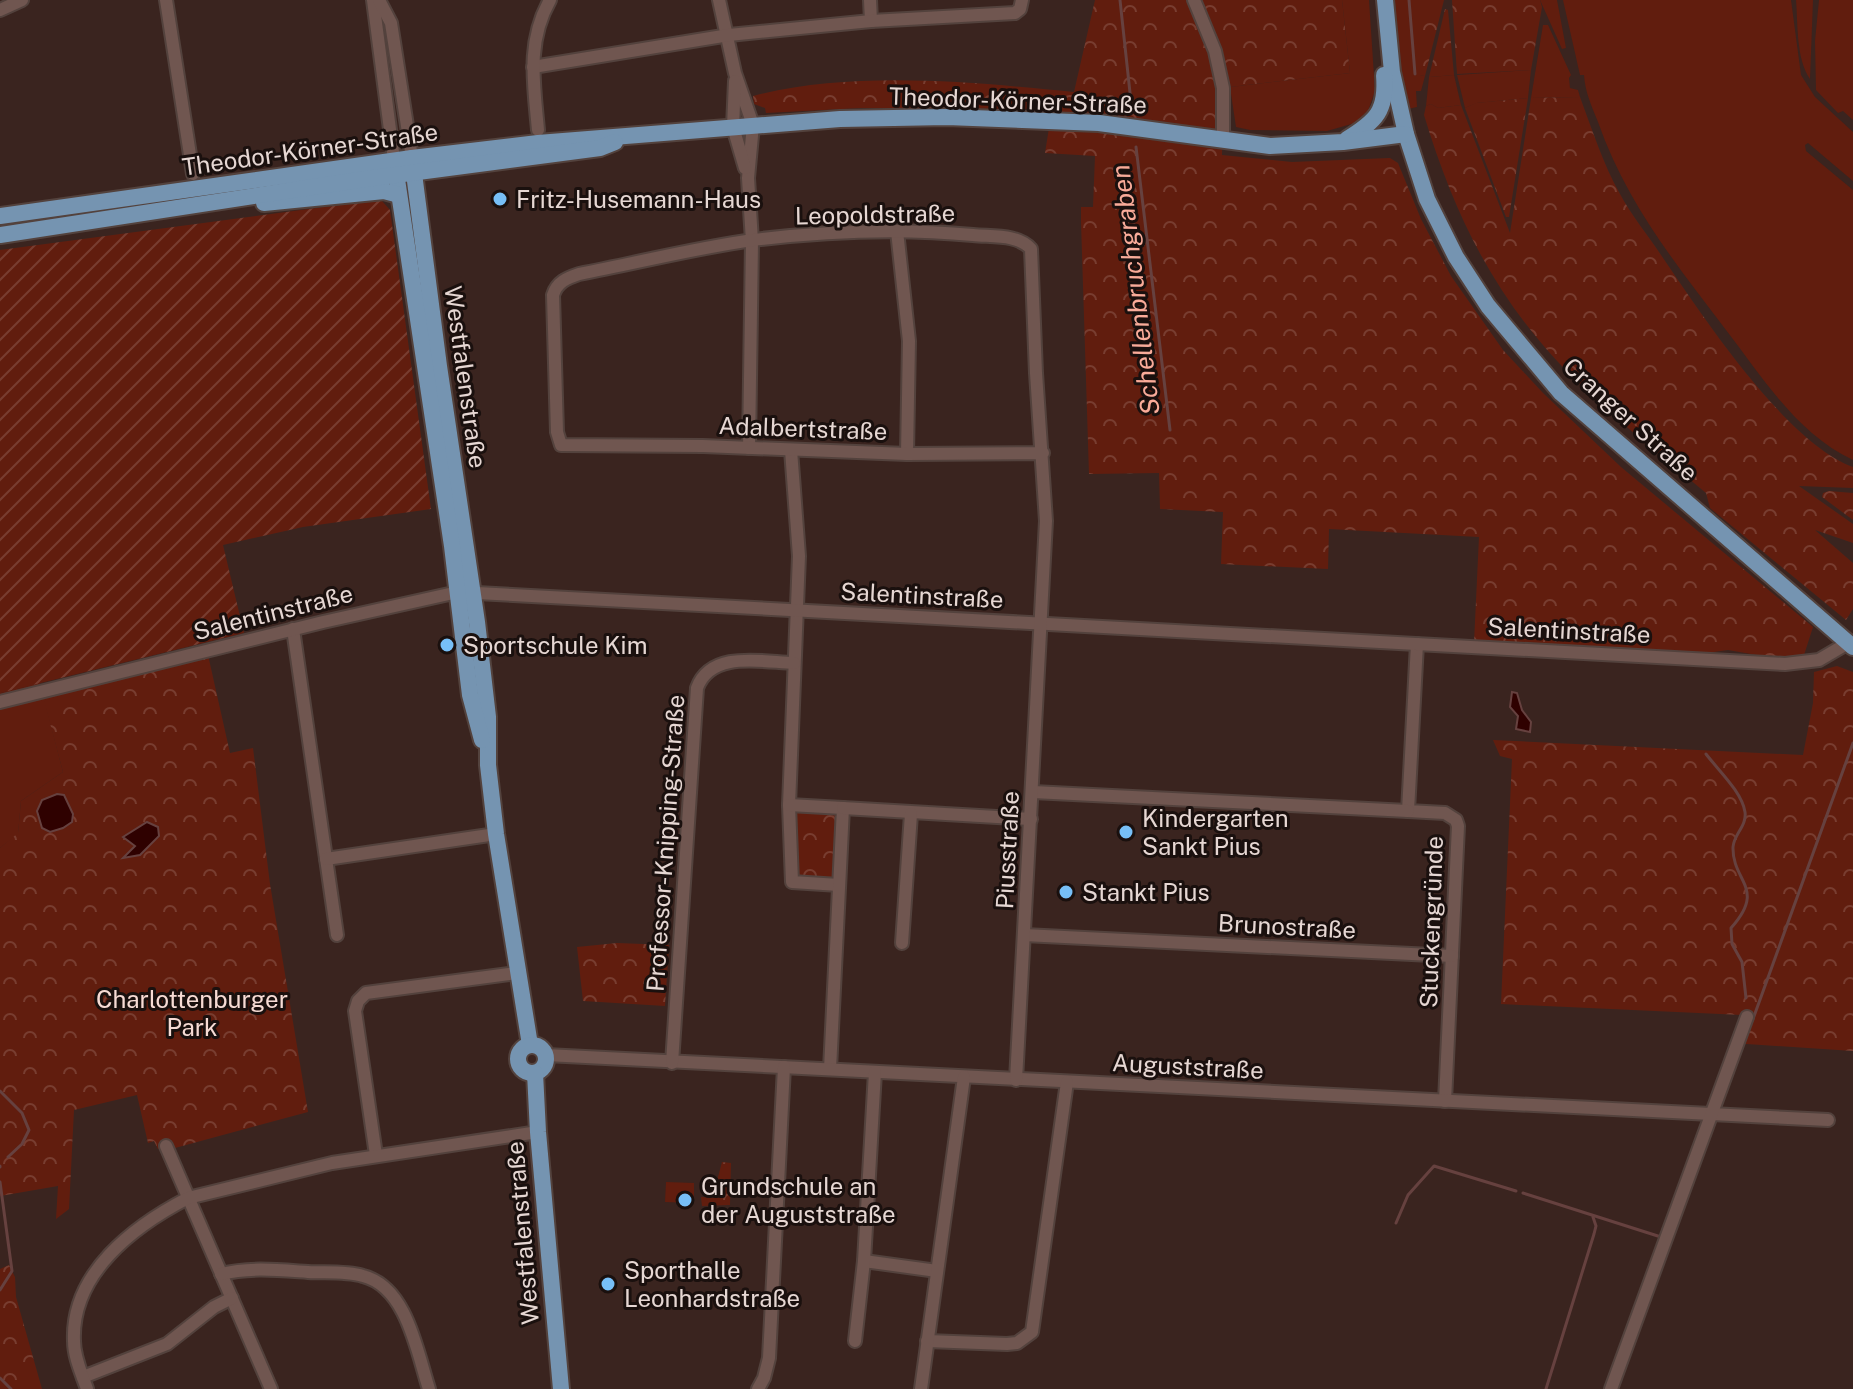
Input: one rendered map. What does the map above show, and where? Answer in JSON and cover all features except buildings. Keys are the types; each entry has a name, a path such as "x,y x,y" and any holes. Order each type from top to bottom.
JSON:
{"main road":[{"path":"1343,142 1374,120 1385,97 1378,0"},
{"name":"Cranger Straße","path":"1385,0 1392,72 1406,134 1427,199 1456,257 1488,306 1561,393 1850,645"},
{"name":"Theodor-Körner-Straße","path":"0,216 413,165 554,142 840,119 947,117 1126,125 1270,146 1343,142 1406,134"},
{"name":"Westfalenstraße","path":"413,165 465,593"},
{"name":"Theodor-Körner-Straße","path":"0,235 206,205 395,167"},
{"name":"Westfalenstraße","path":"395,167 488,717 488,765 496,834 530,1045 520,1053 518,1061 526,1071 535,1073 561,1389"},
{"name":"Theodor-Körner-Straße","path":"206,205 289,202 384,191 399,195"},
{"path":"530,1045 538,1046 546,1055 544,1066 535,1073"}],"street":[{"path":"0,10 22,0"},
{"path":"166,0 193,174"},
{"name":"Westfalenstraße","path":"376,0 391,23 413,165"},
{"name":"Westfalenstraße","path":"376,0 395,167"},
{"path":"538,130 533,67 535,39 550,0"},
{"path":"719,0 735,73 753,125 748,178 752,241 749,448"},
{"path":"870,0 871,21"},
{"path":"533,67 729,35 871,21 1015,13 1020,9 1022,0"},
{"path":"1194,0 1215,51 1220,76 1223,141"},
{"path":"735,73 733,127 748,178"},
{"name":"Leopoldstraße","path":"561,445 557,432 553,318 556,286 566,278 752,241 847,231 932,231 1018,240 1031,249 1046,521 1042,623"},
{"path":"897,231 909,341 907,454"},
{"name":"Adalbertstraße","path":"561,445 907,454 1043,453"},
{"path":"791,450 799,556 789,805 792,882 839,885"},
{"name":"Salentinstraße","path":"0,702 293,629 465,593 1785,664 1819,660 1850,645"},
{"name":"Piusstraße","path":"1016,1080 1042,623"},
{"path":"293,629 337,935"},
{"name":"Stuckengründe","path":"1417,644 1408,811 1445,813 1456,820 1445,1101"},
{"name":"Professor-Knipping-Straße","path":"672,1063 697,688 707,671 717,665 745,661 794,663"},
{"path":"1033,792 1408,811"},
{"path":"789,805 1031,819"},
{"path":"830,1069 843,808"},
{"path":"902,943 911,814"},
{"path":"326,859 496,834"},
{"name":"Brunostraße","path":"1024,935 1452,956"},
{"path":"376,1155 355,1011 361,997 366,993 517,973"},
{"path":"1611,1389 1747,1017"},
{"name":"Auguststraße","path":"546,1055 1828,1120"},
{"path":"758,1389 769,1358 784,1067"},
{"path":"855,1341 864,1261 875,1072"},
{"path":"921,1389 964,1077"},
{"path":"927,1341 1017,1343 1032,1332 1067,1082"},
{"path":"232,1298 214,1307 167,1344 85,1383 76,1357 74,1331 87,1284 112,1251 171,1207 188,1198 332,1163 538,1132"},
{"path":"166,1146 271,1389"},
{"path":"864,1261 937,1271"},
{"path":"221,1274 244,1268 361,1275 380,1283 397,1301 429,1389"}],"green space":[{"path":"1095,0 1342,0 1350,73 1230,87 1230,93 1223,94 1222,155 1292,162 1390,158 1398,163 1421,219 1451,276 1503,350 1621,467 1813,627 1804,655 1774,658 1728,650 1699,654 1474,643 1479,537 1329,529 1328,569 1221,564 1223,512 1160,509 1159,473 1089,474 1081,207 1093,207 1095,156 1045,153 1052,109 861,108 766,113 765,108 754,104 753,96 791,88 871,81 954,82 1074,92"},
{"path":"1342,0 1369,0 1375,91 1368,111 1355,123 1327,131 1236,127 1230,87 1350,73"},
{"path":"1392,0 1420,0 1420,75 1425,76 1421,91 1416,91 1417,107 1408,109 1396,48"},
{"path":"1418,0 1444,0 1425,76 1419,75"},
{"path":"1452,0 1540,0 1542,7 1531,70 1457,74"},
{"path":"1540,0 1557,0 1566,48 1562,49"},
{"path":"1563,0 1791,0 1801,75 1815,97 1853,132 1853,181 1808,143 1805,145 1806,151 1853,190 1853,460 1815,435 1782,403 1653,231 1609,151 1593,111 1584,75 1580,75"},
{"path":"1796,0 1813,0 1810,79 1800,52"},
{"path":"1819,0 1853,0 1853,120 1843,111 1838,113 1816,90 1815,41"},
{"path":"1445,9 1448,10 1454,75 1429,77"},
{"path":"1543,25 1548,25 1571,75 1570,88 1578,90 1580,97 1531,98"},
{"path":"1531,70 1528,98 1477,103 1465,108 1457,75"},
{"path":"1454,75 1461,105 1426,106 1429,77"},
{"path":"1580,97 1603,159 1624,202 1722,342 1773,405 1800,432 1827,453 1853,467 1853,488 1799,486 1853,524 1853,543 1815,530 1853,563 1853,609 1846,620 1710,508 1706,493 1618,420 1559,363 1508,300 1469,231 1437,156 1424,115 1426,106 1461,105 1510,233 1531,98"},
{"path":"1528,98 1509,217 1506,217 1465,108 1476,103"},
{"path":"382,201 390,210 431,509 303,527 223,545 244,633 0,693 0,250"},
{"path":"1829,491 1853,493 1853,520 1822,497"},
{"name":"Charlottenburger Park","path":"208,655 230,753 253,748 270,884 308,1112 175,1148 158,1149 154,1141 148,1143 137,1095 74,1110 69,1209 56,1219 58,1186 0,1196 0,848 18,833 21,801 63,772 43,697"},
{"path":"1837,666 1853,672 1853,1051 1732,1043 1742,1015 1501,1004 1512,759 1500,756 1493,740 1803,755 1813,703 1814,672"},
{"path":"40,683 63,772 21,801 18,834 0,848 0,693"},
{"path":"796,811 834,812 838,818 834,877 831,879 798,878"},
{"path":"617,943 669,945 665,1006 583,1001 577,947"},
{"path":"722,1162 731,1163 730,1205 702,1206 701,1197 718,1198 715,1188"},
{"path":"666,1182 694,1183 694,1203 665,1202"},
{"path":"9,1265 15,1277 16,1297 42,1389 0,1389 0,1269"}],"shaded area":[{"path":"1512,692 1517,693 1522,710 1531,722 1530,732 1516,729 1518,716 1510,707"},
{"path":"57,794 64,795 73,814 72,822 50,832 42,828 37,811 42,800"},
{"path":"147,822 158,827 159,836 140,855 123,858 135,846 123,837"}],"waterway":[{"name":"Schellenbruchgraben","path":"1120,0 1131,102"},
{"path":"1409,0 1415,74"},
{"name":"Schellenbruchgraben","path":"1136,147 1170,430"},
{"path":"1753,1019 1853,743"},
{"path":"1706,754 1735,789 1745,812 1733,847 1734,859 1747,894 1746,903 1731,928 1732,944 1742,962 1746,998"},
{"path":"0,1091 22,1113 29,1130 22,1144 8,1157"},
{"path":"1396,1223 1408,1195 1434,1166 1516,1191"},
{"path":"0,1182 12,1271 0,1290"},
{"path":"1523,1193 1662,1235"},
{"path":"1546,1389 1594,1234 1596,1226 1593,1217"},
{"path":"0,1378 11,1389"}],"place":[{"name":"Fritz-Husemann-Haus","path":"500,199"},
{"name":"Sportschule Kim","path":"447,645"},
{"name":"Kindergarten Sankt Pius","path":"1126,832"},
{"name":"Stankt Pius","path":"1066,892"},
{"name":"Grundschule an der Auguststraße","path":"685,1200"},
{"name":"Sporthalle Leonhardstraße","path":"608,1284"}]}
